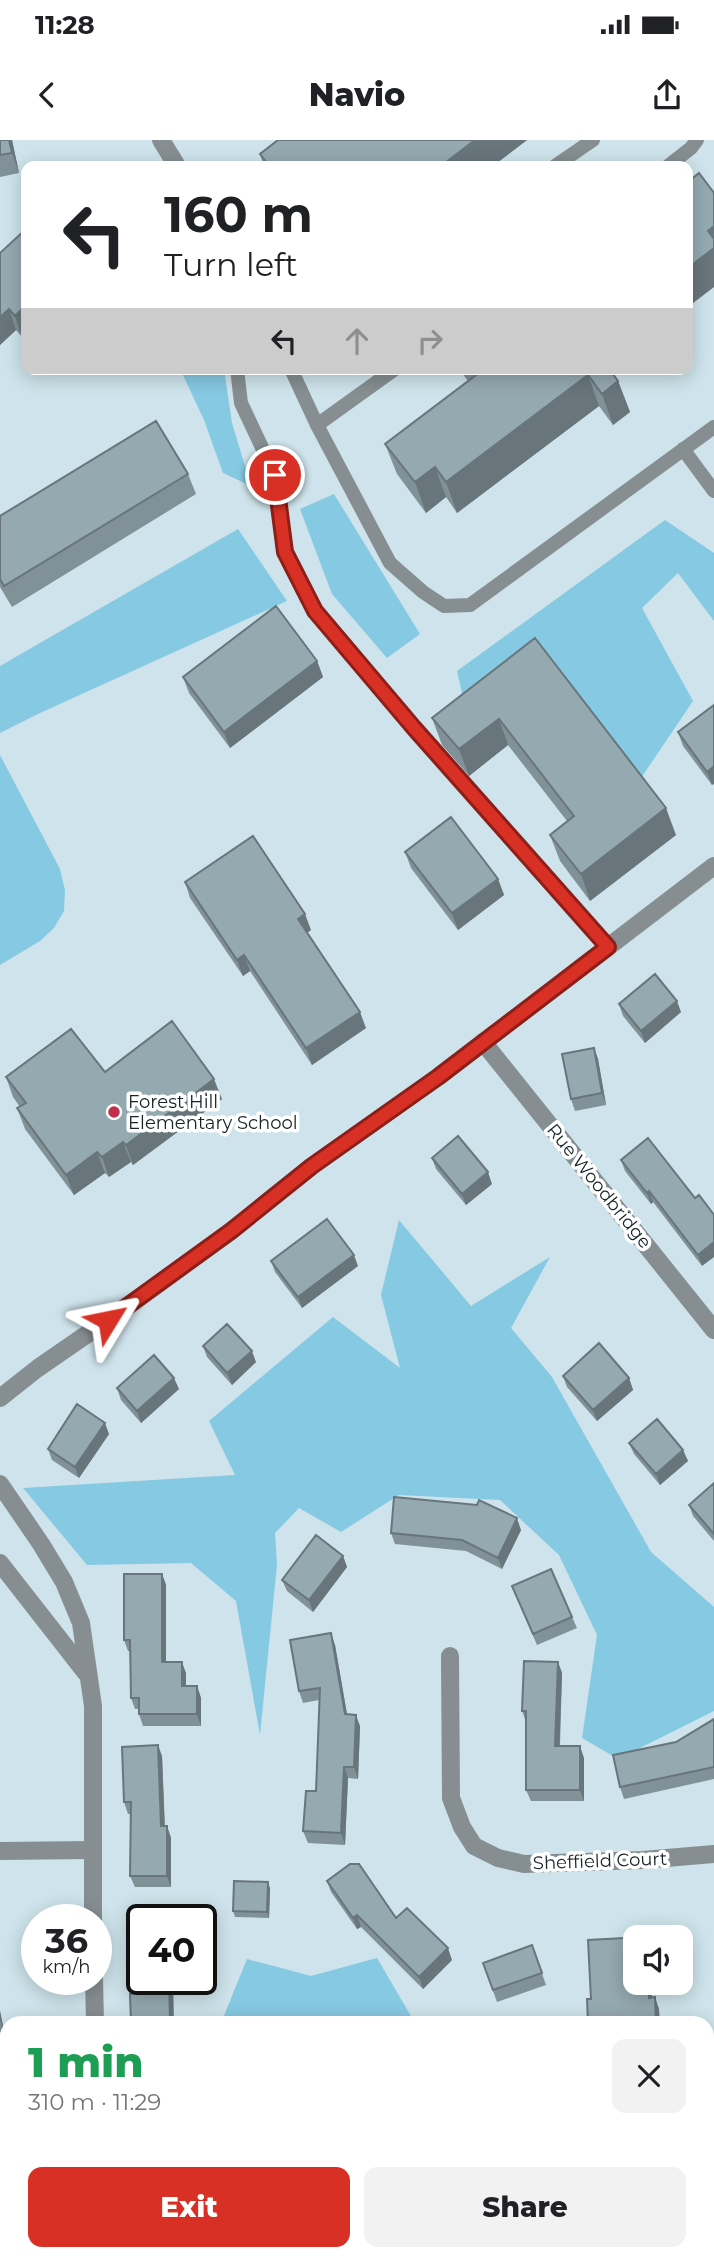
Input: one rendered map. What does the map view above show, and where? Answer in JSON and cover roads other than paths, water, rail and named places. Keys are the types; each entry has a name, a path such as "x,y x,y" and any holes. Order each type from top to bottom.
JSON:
{"street":[{"path":"161,140 174,161"},
{"path":"0,1398 231,1231 312,1166 483,1042 714,866"},
{"name":"Rue Woodbridge","path":"483,1042 714,1330"},
{"path":"0,1484 64,1583 81,1623 93,1706 93,1904"},
{"path":"0,1563 88,1676"},
{"name":"Sheffield Court","path":"450,1656 451,1798 462,1826 474,1846 498,1858 524,1864 643,1860 714,1854"},
{"path":"0,1851 92,1850"},
{"path":"94,1995 95,2016"}],"lane":[{"path":"562,161 593,140"},
{"path":"674,161 697,140"},
{"path":"238,375 242,403 275,475 285,552 315,611 414,728 608,947"},
{"path":"295,375 317,425 390,563 443,606 470,605 714,427"},
{"path":"317,425 387,375"},
{"path":"683,449 714,491"}],"place":[{"name":"Forest Hill Elementary School","path":"114,1112"}]}
